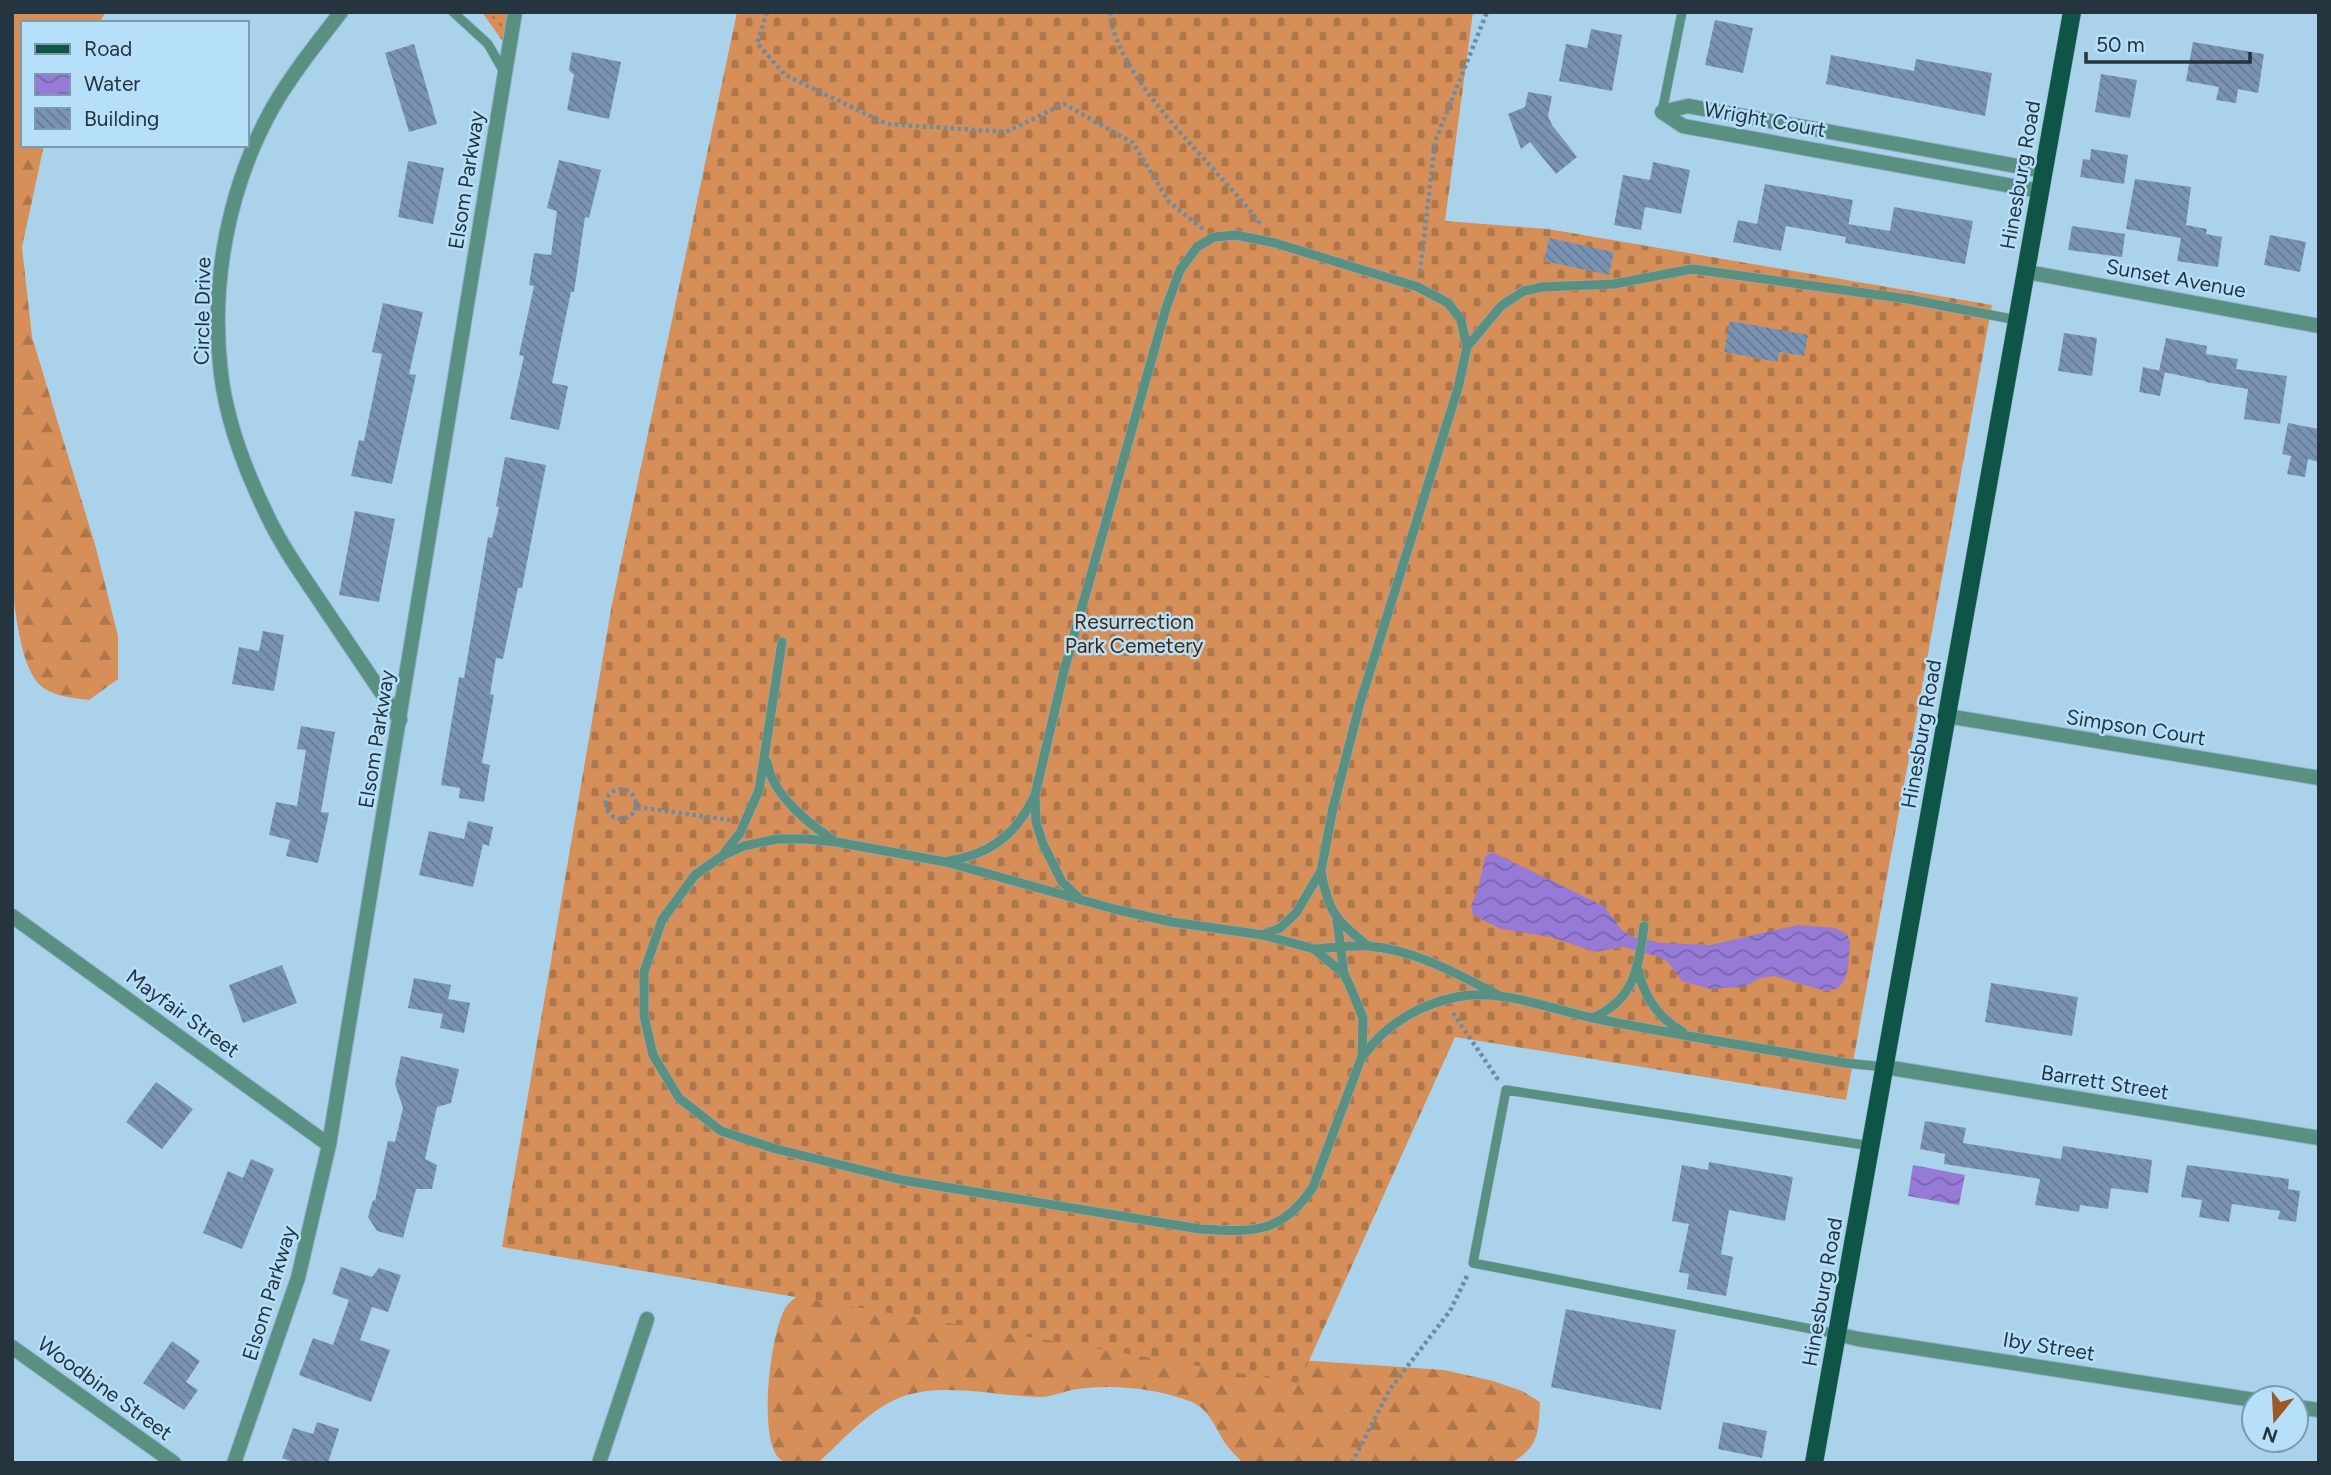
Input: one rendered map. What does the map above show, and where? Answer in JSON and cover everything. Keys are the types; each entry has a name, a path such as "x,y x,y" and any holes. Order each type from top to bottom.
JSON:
{"main road":[{"name":"Hinesburg Road","path":"1814,1463 2072,12"}],"street":[{"name":"Circle Drive","path":"341,12 273,107 242,176 231,214 219,295 221,375 239,447 268,518 300,572 400,720"},
{"name":"Elsom Parkway","path":"234,1463 298,1278 329,1145 515,12"},
{"name":"Wright Court","path":"1662,112 1688,106 2044,172"},
{"name":"Wright Court","path":"1662,112 1684,126 2040,191"},
{"name":"Sunset Avenue","path":"2027,272 2319,326"},
{"name":"Simpson Court","path":"1947,716 2319,778"},
{"name":"Mayfair Street","path":"12,915 329,1145"},
{"name":"Barrett Street","path":"1885,1067 2319,1138"},
{"path":"599,1463 647,1319"},
{"name":"Iby Street","path":"1837,1334 2240,1398"},
{"name":"Woodbine Street","path":"12,1347 174,1463"}],"lane":[{"path":"453,12 488,44 504,72"},
{"path":"1662,112 1682,12"},
{"path":"1079,899 1062,882 1035,822 1035,795 1063,671 1166,308 1180,270 1197,247 1214,237 1237,235 1275,243 1418,287 1448,303 1461,320 1467,346 1458,388 1360,703 1333,808 1321,872 1296,913 1280,928 1263,935"},
{"path":"1467,346 1502,306 1524,291 1542,287 1614,284 1692,269 1908,299 2017,320"},
{"path":"722,856 733,843 758,790 782,642"},
{"path":"766,750 768,767 781,791 803,819 836,842"},
{"path":"946,862 971,857 992,847 1023,820 1035,795"},
{"path":"1504,998 1443,965 1368,946 1314,949 1263,935 1172,922 946,862 806,839 777,839 744,846 722,856 695,875 662,920 644,972 644,1016 653,1055 679,1098 722,1131 776,1149 902,1180 1200,1229 1237,1231 1268,1227 1288,1217 1313,1187 1362,1056 1376,1038 1392,1025 1444,1000 1474,995 1504,998 1690,1036 1845,1063 1885,1067"},
{"path":"1321,872 1326,898 1337,920 1344,974 1363,1018 1362,1056"},
{"path":"1337,920 1368,946"},
{"path":"1592,1018 1618,1003 1633,981 1639,964 1644,926"},
{"path":"1314,949 1344,974"},
{"path":"1639,964 1642,985 1659,1014 1690,1036"},
{"path":"1837,1334 1473,1263 1506,1090 1871,1146"}],"path":[{"path":"768,12 758,43 786,75 887,124 1006,132 1064,104 1133,143 1169,202 1214,237"},
{"path":"1110,12 1112,30 1124,56 1152,97 1275,243"},
{"path":"1418,287 1435,142 1487,12"},
{"path":"624,790 632,794 637,807 631,816 621,819 608,812 606,802 611,793 624,790"},
{"path":"637,807 744,822"},
{"path":"1444,1000 1506,1090"},
{"path":"1352,1463 1390,1389 1450,1311 1473,1263"}],"green space":[{"path":"12,12 106,12 100,21 21,21 21,147 44,147 22,247 32,337 96,548 118,636 118,679 89,700 55,694 38,683 23,651 12,590"},
{"path":"482,12 513,12 508,49"},
{"name":"Resurrection Park Cemetery","path":"737,12 1473,12 1445,221 1548,229 1992,305 1846,1100 1455,1037 1299,1383 502,1247 612,604"},
{"path":"806,1289 1284,1359 1444,1370 1493,1381 1522,1391 1540,1402 1538,1430 1527,1451 1511,1463 1243,1463 1231,1451 1212,1420 1198,1405 1164,1393 1106,1387 1077,1389 1040,1397 939,1390 907,1395 882,1407 818,1463 790,1463 777,1456 772,1444 768,1405 771,1359 780,1320 786,1307"}],"water":[{"path":"1492,852 1604,906 1622,930 1633,937 1662,943 1710,945 1798,925 1835,928 1847,934 1850,942 1848,969 1844,981 1837,989 1825,991 1775,976 1760,978 1740,987 1710,989 1682,981 1668,962 1657,956 1623,947 1595,952 1551,937 1501,929 1473,915 1471,906 1485,857"},
{"path":"1913,1165 1965,1175 1959,1205 1908,1196"}],"building":[{"path":"1715,20 1753,28 1743,73 1705,65"},
{"path":"1591,29 1622,35 1612,91 1559,81 1566,44 1587,48"},
{"path":"2193,42 2264,54 2258,93 2238,89 2236,103 2216,100 2219,87 2186,81"},
{"path":"414,44 437,124 409,132 385,53"},
{"path":"572,52 621,62 609,119 567,110 574,75 569,70"},
{"path":"1831,55 1914,71 1916,59 1992,73 1985,116 1826,84"},
{"path":"2101,74 2137,80 2130,118 2095,112"},
{"path":"1528,92 1552,96 1548,116 1577,157 1556,174 1530,142 1521,149 1508,114 1525,107"},
{"path":"2091,149 2128,155 2124,184 2080,177 2083,159 2090,160"},
{"path":"559,160 601,170 589,218 585,217 574,292 571,292 552,383 568,386 559,430 510,419 524,356 519,355 534,286 529,285 534,253 551,255 557,211 547,208"},
{"path":"408,161 444,168 433,224 398,217"},
{"path":"1653,162 1690,170 1681,214 1645,207 1641,230 1614,225 1623,175 1650,180"},
{"path":"2135,179 2191,187 2186,225 2207,229 2206,234 2222,237 2218,267 2177,261 2181,238 2126,229"},
{"path":"1765,184 1853,200 1846,237 1786,226 1781,251 1733,242 1738,220 1757,224"},
{"path":"1894,207 1973,221 1965,264 1845,243 1848,224 1890,231"},
{"path":"2072,226 2125,234 2122,257 2068,250"},
{"path":"2270,235 2306,242 2300,272 2264,265"},
{"path":"1549,238 1614,252 1609,275 1544,261"},
{"path":"383,303 423,312 409,374 416,375 392,484 351,476 359,440 364,441 382,354 372,352"},
{"path":"1730,321 1808,335 1804,356 1779,352 1778,362 1724,352"},
{"path":"2064,333 2097,338 2092,376 2058,371"},
{"path":"2166,338 2207,346 2206,354 2238,359 2236,369 2287,376 2280,424 2244,419 2248,389 2159,371"},
{"path":"2143,367 2165,372 2160,396 2139,392"},
{"path":"2288,423 2319,429 2319,462 2308,459 2305,477 2287,474 2291,456 2282,454"},
{"path":"505,457 546,465 522,588 518,588 503,659 496,658 490,694 494,695 482,763 490,765 484,802 459,798 460,788 441,785 459,677 464,678 488,537 492,538 499,507 496,506"},
{"path":"355,511 395,519 379,602 339,595"},
{"path":"263,631 284,635 274,691 232,684 239,647 259,651"},
{"path":"301,726 335,732 321,812 329,813 318,863 286,856 290,840 269,835 276,802 297,806 306,750 297,749"},
{"path":"468,821 493,827 489,846 483,844 473,887 419,875 429,831 464,839"},
{"path":"282,965 297,1003 243,1023 229,985"},
{"path":"414,978 451,985 448,999 470,1003 464,1033 440,1028 443,1014 408,1008"},
{"path":"1991,983 2078,997 2072,1036 1985,1022"},
{"path":"401,1056 459,1069 451,1103 437,1107 425,1159 437,1165 432,1189 416,1189 403,1238 377,1231 368,1217 373,1200 375,1201 388,1141 395,1142 403,1108 395,1084"},
{"path":"156,1082 193,1109 162,1149 126,1122"},
{"path":"1925,1121 1966,1128 1963,1143 2061,1159 2063,1146 2152,1160 2148,1193 2111,1188 2108,1209 2080,1205 2079,1212 2035,1205 2040,1179 1944,1164 1945,1154 1920,1149"},
{"path":"251,1159 274,1169 242,1249 203,1233 228,1171 243,1178"},
{"path":"1709,1162 1793,1177 1785,1221 1729,1210 1721,1254 1733,1257 1726,1296 1687,1289 1689,1274 1679,1272 1689,1224 1672,1221 1682,1165 1708,1170"},
{"path":"2187,1165 2289,1179 2288,1189 2300,1191 2296,1222 2278,1219 2280,1211 2232,1204 2229,1222 2199,1217 2202,1200 2181,1197"},
{"path":"341,1267 372,1277 379,1268 401,1275 388,1312 372,1307 360,1340 390,1350 371,1402 299,1375 313,1338 333,1345 349,1300 332,1294"},
{"path":"1566,1309 1676,1330 1661,1410 1551,1387"},
{"path":"172,1341 200,1361 186,1382 198,1390 184,1410 143,1383"},
{"path":"317,1422 339,1429 328,1463 296,1463 282,1458 293,1428 313,1434"},
{"path":"1723,1422 1767,1431 1762,1458 1718,1449"}]}
